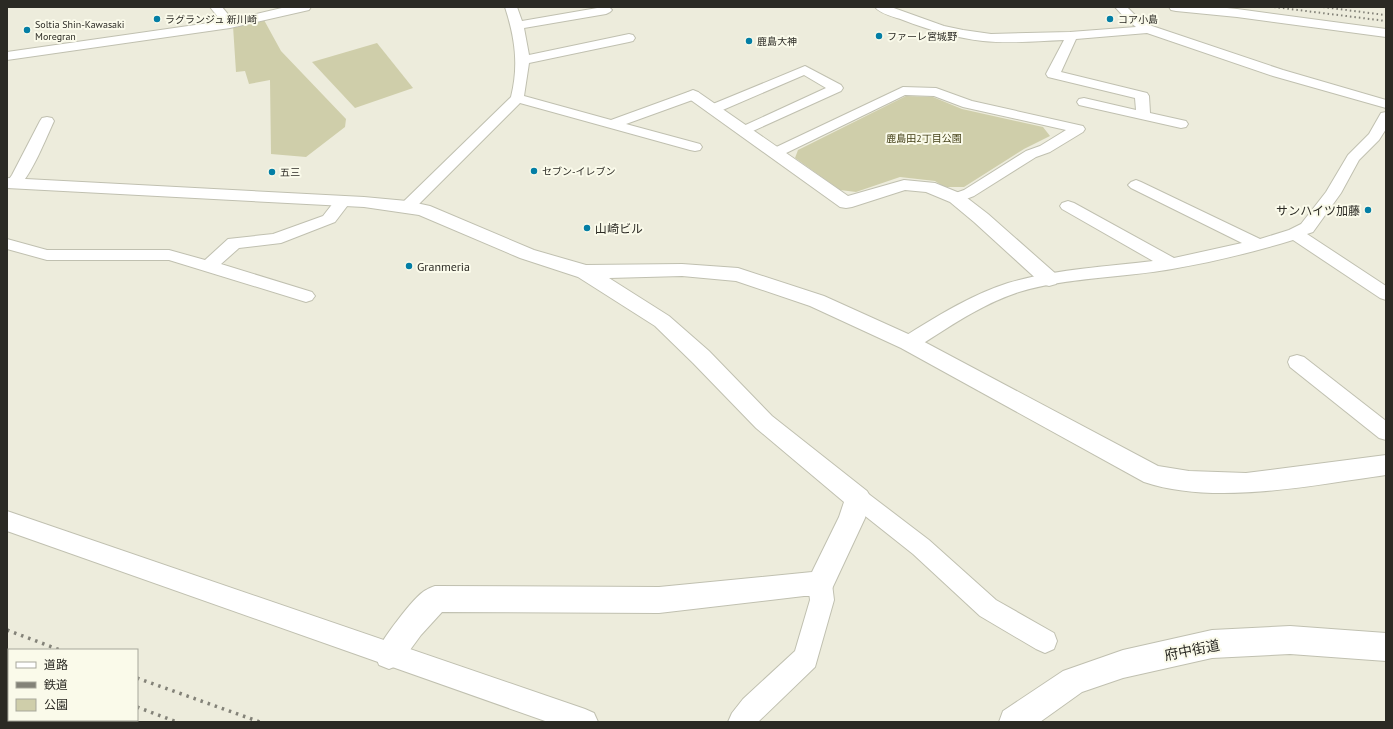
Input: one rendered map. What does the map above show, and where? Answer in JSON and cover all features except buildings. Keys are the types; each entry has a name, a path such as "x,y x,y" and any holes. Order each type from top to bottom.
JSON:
{"main road":[{"path":"7,56 230,24 304,7"},
{"path":"1176,7 1237,13 1386,33"},
{"path":"693,95 846,203 904,185 929,187 956,198 981,218 1049,279"},
{"path":"10,183 343,201 424,210 527,254 585,272 662,321 701,357 764,422 858,498 852,518 820,584 804,584 659,600 435,599 411,626 390,654"},
{"path":"585,272 682,270 738,275 817,302 909,343 1153,475 1188,481 1246,483 1386,465"},
{"name":"府中街道","path":"1014,722 1073,681 1123,664 1212,644 1290,640 1386,647"}],"lane":[{"path":"216,7 230,24"},
{"path":"407,207 517,98 521,86 524,60 518,25 512,7"},
{"path":"881,7 901,16 974,36 1012,38 1072,36 1113,34 1148,29"},
{"path":"1121,7 1125,13 1137,23 1148,29 1278,73 1381,102 1386,90"},
{"path":"518,25 606,10"},
{"path":"1072,36 1053,74 1142,96 1143,116"},
{"path":"524,60 629,38"},
{"path":"713,109 805,70 836,88 744,131"},
{"path":"775,153 903,91 936,92 968,104 1078,129 1045,149 1031,154 969,193 956,198"},
{"path":"612,124 693,95"},
{"path":"517,98 695,147"},
{"path":"1084,102 1181,124"},
{"path":"909,343 967,307 1013,288 1049,279 1172,264 1259,245 1295,234 1307,228 1333,193 1353,158 1374,137 1382,126 1386,116"},
{"path":"10,183 19,177 47,121"},
{"path":"1136,184 1259,245"},
{"path":"208,266 234,243 275,239 329,219 343,201"},
{"path":"1068,206 1172,264"},
{"path":"1295,234 1386,294"},
{"path":"7,244 47,255 169,255 306,296"},
{"path":"1297,362 1386,432"},
{"path":"858,498 921,547 988,608 1045,641"},
{"path":"7,521 585,722"},
{"path":"741,722 752,708 806,658 822,600 820,584"}],"green space":[{"path":"264,20 281,51 346,119 345,127 306,157 271,154 270,80 249,84 245,71 236,72 233,26"},
{"path":"377,43 413,88 355,108 312,62"},
{"name":"鹿島田2丁目公園","path":"906,96 933,97 962,109 1043,127 1050,136 1024,149 964,187 944,187 935,181 900,177 856,192 840,190 795,158 798,150"}],"railway":[{"path":"1274,7 1386,21"},
{"path":"1323,7 1385,15"},
{"path":"7,630 57,649"},
{"path":"138,678 260,722"},
{"path":"138,707 177,722"}],"place":[{"name":"ラグランジュ 新川崎","path":"157,19"},
{"name":"コア小島","path":"1110,19"},
{"name":"Soltia Shin-Kawasaki Moregran","path":"27,30"},
{"name":"ファーレ宮城野","path":"879,36"},
{"name":"鹿島大神","path":"749,41"},
{"name":"セブン-イレブン","path":"534,171"},
{"name":"五三","path":"272,172"},
{"name":"サンハイツ加藤","path":"1368,210"},
{"name":"山崎ビル","path":"587,228"},
{"name":"Granmeria","path":"409,266"}]}
